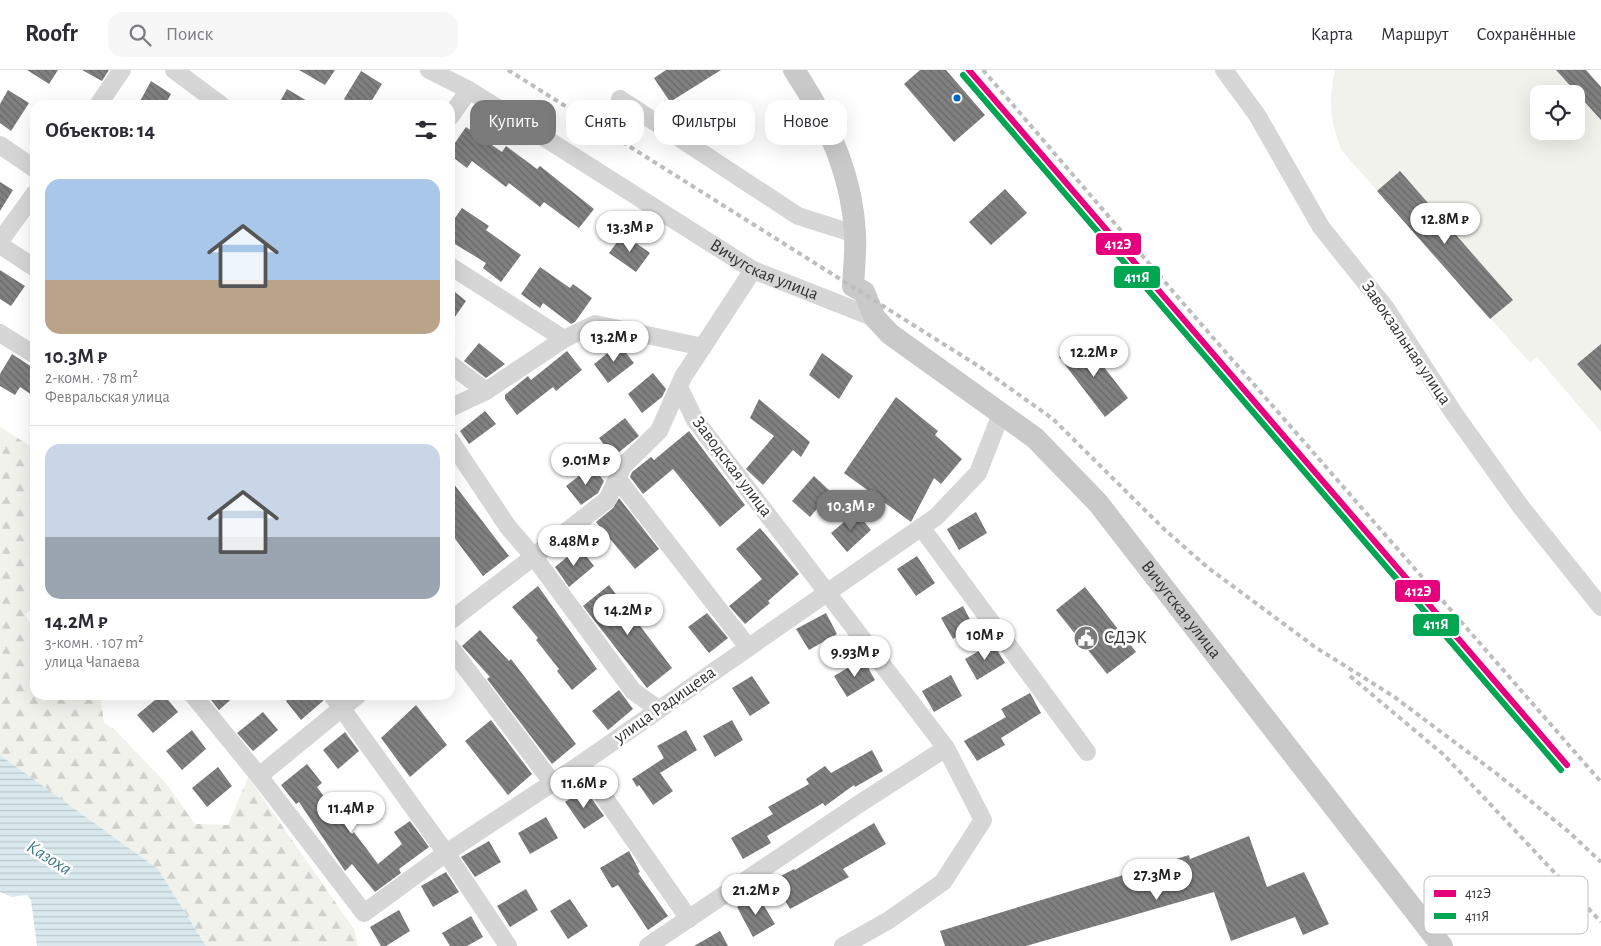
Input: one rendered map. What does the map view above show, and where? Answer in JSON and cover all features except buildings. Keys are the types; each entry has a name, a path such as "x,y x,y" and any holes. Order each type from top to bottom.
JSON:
{"main road":[{"name":"Вичугская улица","path":"794,70 819,112 834,145 850,195 855,234 853,286 864,292 875,318 890,334 1035,438 1098,503 1424,923"},
{"name":"Вичугская улица","path":"1433,934 1442,946"}],"street":[{"path":"101,100 122,70"},
{"path":"174,70 214,100"},
{"name":"Вичугская улица","path":"429,70 476,95 753,270 875,318"},
{"path":"450,70 476,95 455,113"},
{"name":"Завокзальная улица","path":"1224,70 1257,115 1321,227 1385,307 1453,412 1521,507 1601,607"},
{"path":"620,99 798,216 855,234"},
{"path":"0,145 30,166"},
{"path":"0,241 30,200"},
{"path":"0,245 30,265"},
{"path":"455,269 564,339"},
{"path":"455,617 607,500 623,466 659,431 679,387 753,270"},
{"path":"455,406 486,391 564,339 595,324 703,347"},
{"path":"0,332 30,352"},
{"path":"455,368 486,391"},
{"name":"Заводская улица","path":"679,387 695,420 822,596 946,748 983,820 943,882 889,920 843,946"},
{"name":"улица Радищева","path":"260,776 364,913 446,852 580,764 936,517 978,473 1001,414"},
{"path":"455,448 508,527 534,557 633,691 658,710"},
{"path":"618,478 748,647"},
{"path":"921,527 1087,752"},
{"path":"455,654 552,782"},
{"path":"196,700 260,776 337,701 446,852 508,946"},
{"path":"648,946 858,804 946,748"},
{"path":"580,764 688,919"}],"green space":[{"path":"1335,70 1586,70 1601,87 1601,432 1537,357 1530,363 1342,151 1331,111 1331,92"},
{"path":"0,427 30,446 30,610 25,614 30,622 30,700 101,700 104,723 114,729 165,782 195,824 228,825 248,777 354,929 358,946 206,946 158,869 0,755"}],"water":[{"name":"Казоха","path":"0,755 158,869 206,946 37,946 31,900 27,895 12,897 0,892"}],"railway":[{"path":"508,70 980,367 1053,419 1165,530 1207,567 1315,647 1393,696 1497,774 1569,832 1601,862"},
{"path":"983,70 1195,317 1601,782"},
{"path":"1350,676 1444,755 1558,876"},
{"path":"1588,908 1601,922"}],"transit line":[{"name":"412Э","path":"969,70 1567,765"},
{"name":"411Я","path":"963,75 1561,770"}],"place":[{"name":"СДЭК","path":"1086,638"}]}
